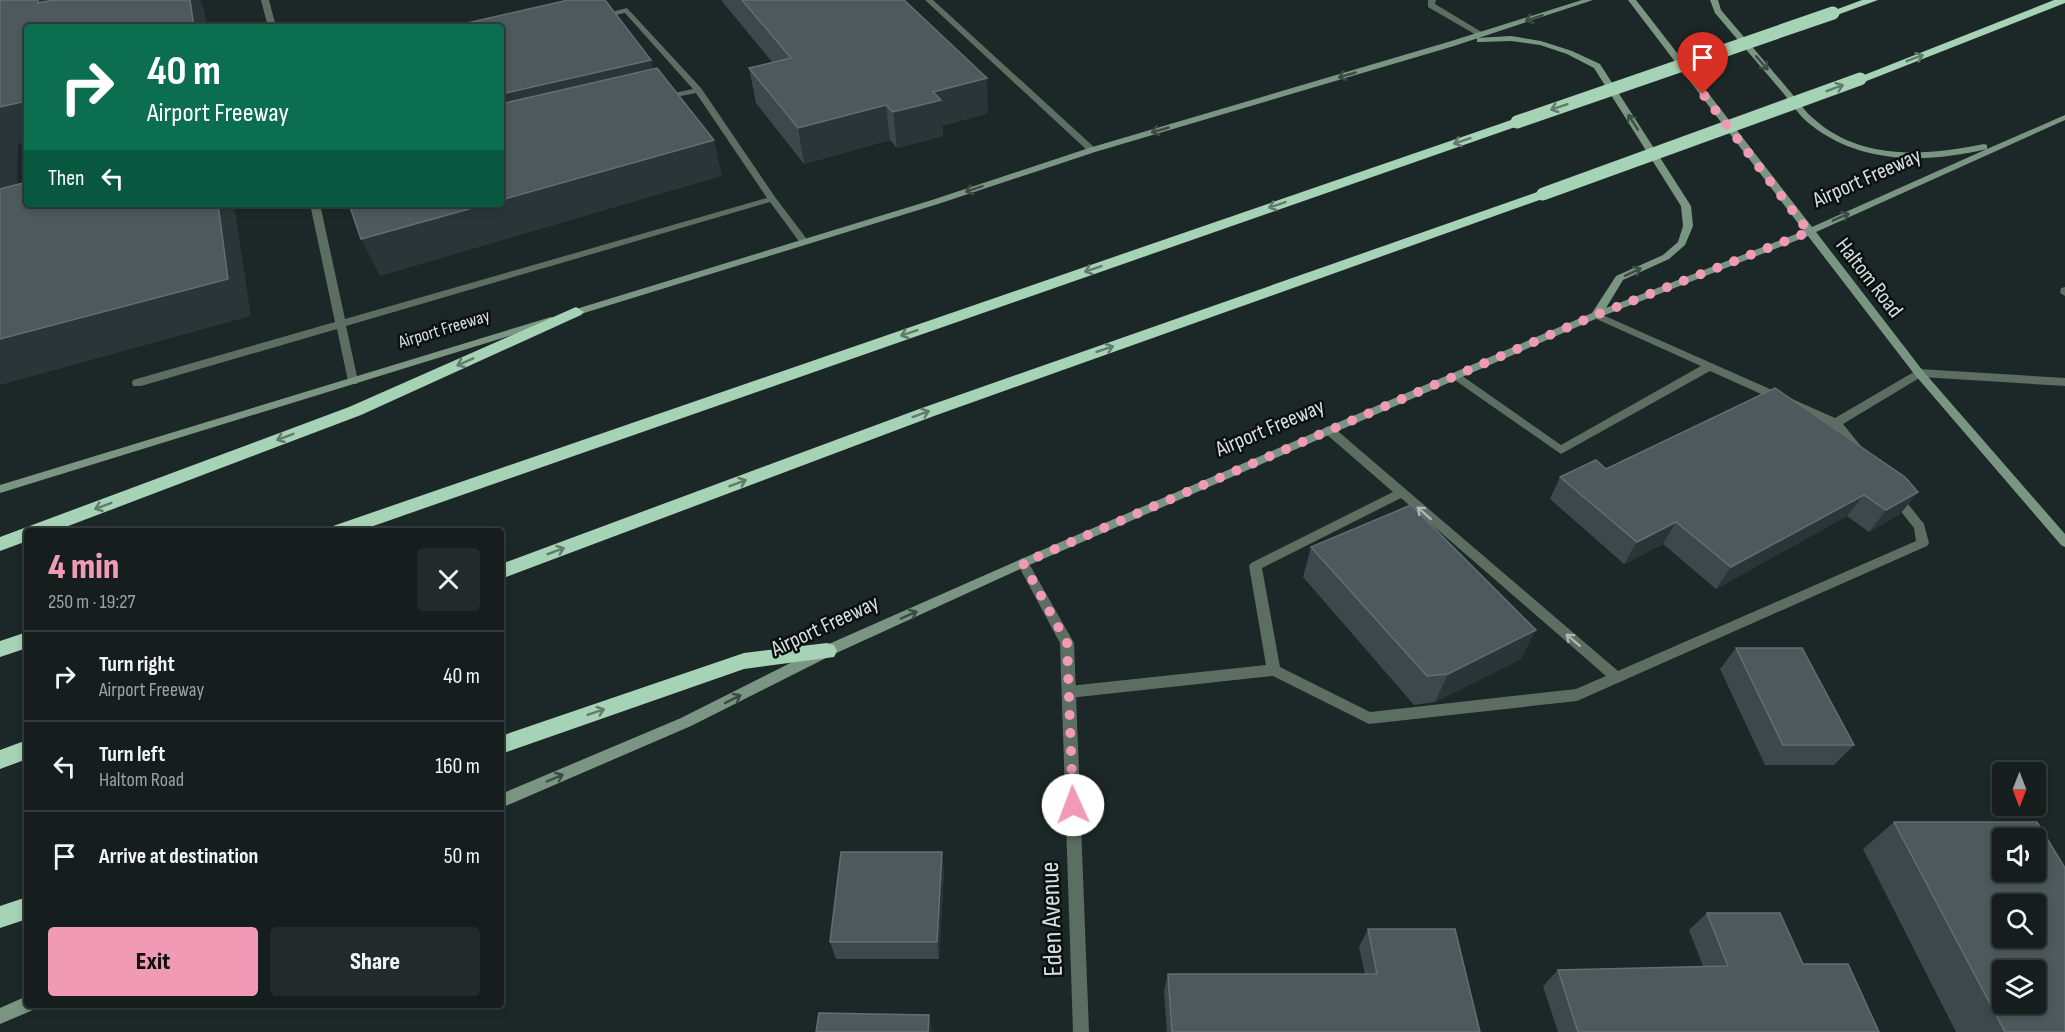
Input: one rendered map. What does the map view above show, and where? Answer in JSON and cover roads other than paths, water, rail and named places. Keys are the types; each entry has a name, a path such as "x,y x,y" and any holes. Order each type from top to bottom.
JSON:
{"highway":[{"path":"348,528 1873,0"},
{"path":"504,571 928,412 1860,79 2064,0"},
{"path":"44,528 355,411 576,312"},
{"path":"0,544 24,535"},
{"path":"0,649 24,641"},
{"path":"504,744 744,661 827,651"},
{"path":"0,760 24,750"},
{"path":"0,917 24,909"}],"main road":[{"name":"Airport Freeway","path":"0,489 804,242 1092,150 1451,44 1589,0"},
{"name":"Haltom Road","path":"1632,0 1919,373 2065,542"},
{"path":"1714,0 1718,11 1813,123 1848,143 1873,152 1917,157 1940,157 2007,143"},
{"path":"1451,44 1488,39 1534,41 1578,54 1597,66 1686,206 1688,226 1682,243 1666,256 1619,278 1596,315"},
{"name":"Airport Freeway","path":"504,800 686,722 827,651 1023,563 1596,315 1809,232 2065,117"},
{"path":"0,1016 24,1005"}],"street":[{"path":"266,0 271,24"},
{"path":"929,0 1092,150"},
{"path":"1432,0 1431,5 1481,34"},
{"path":"593,17 627,10 698,90 804,242"},
{"path":"652,101 698,90"},
{"path":"136,383 772,199"},
{"path":"316,207 353,381"},
{"path":"1596,315 1836,423 1864,458"},
{"path":"1454,376 1561,450 1710,366"},
{"path":"1836,423 1919,373 2065,382"},
{"path":"1329,430 1617,678"},
{"path":"1070,692 1274,670 1369,718 1577,695 1923,543 1920,527 1886,484"},
{"path":"1274,670 1255,566 1401,493"},
{"name":"Eden Avenue","path":"1023,563 1067,643 1081,1032"}]}
